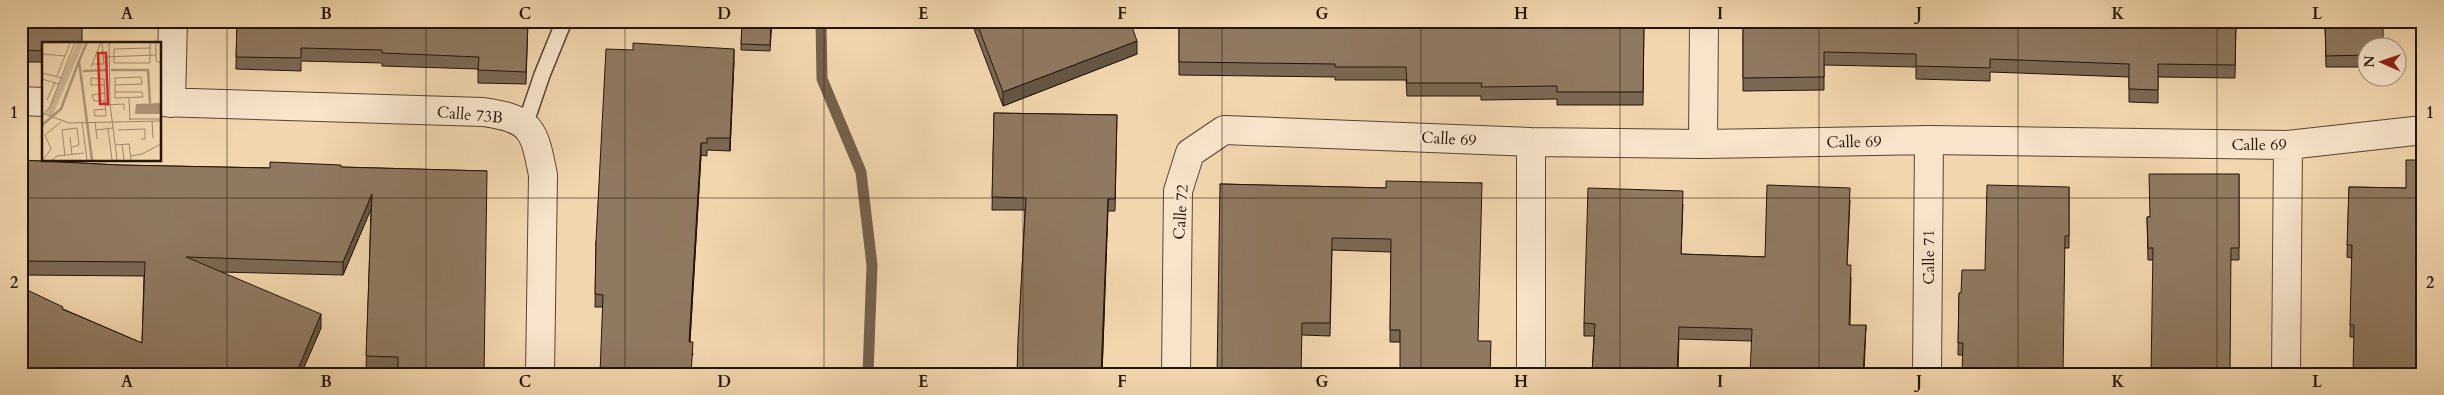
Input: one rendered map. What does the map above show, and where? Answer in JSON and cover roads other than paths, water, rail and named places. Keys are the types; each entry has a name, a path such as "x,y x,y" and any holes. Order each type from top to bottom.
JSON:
{"street":[{"path":"165,103 173,21"},
{"path":"1703,144 1704,21"},
{"path":"21,102 42,102"},
{"name":"Calle 73B","path":"165,103 483,112 505,115 525,125 533,134 538,147 543,175 540,374"},
{"name":"Calle 72","path":"1176,374 1178,191 1190,153 1224,130 1284,131"},
{"name":"Calle 69","path":"1284,131 1531,142 1703,144 1929,140 2288,145 2423,130"},
{"name":"Calle 71","path":"1928,374 1929,140"},
{"path":"1531,142 1531,374"},
{"path":"2286,374 2288,145"}],"lane":[{"path":"525,125 542,75 564,21"}],"waterway":[{"path":"821,21 822,79 861,172 872,265 868,374"}]}
